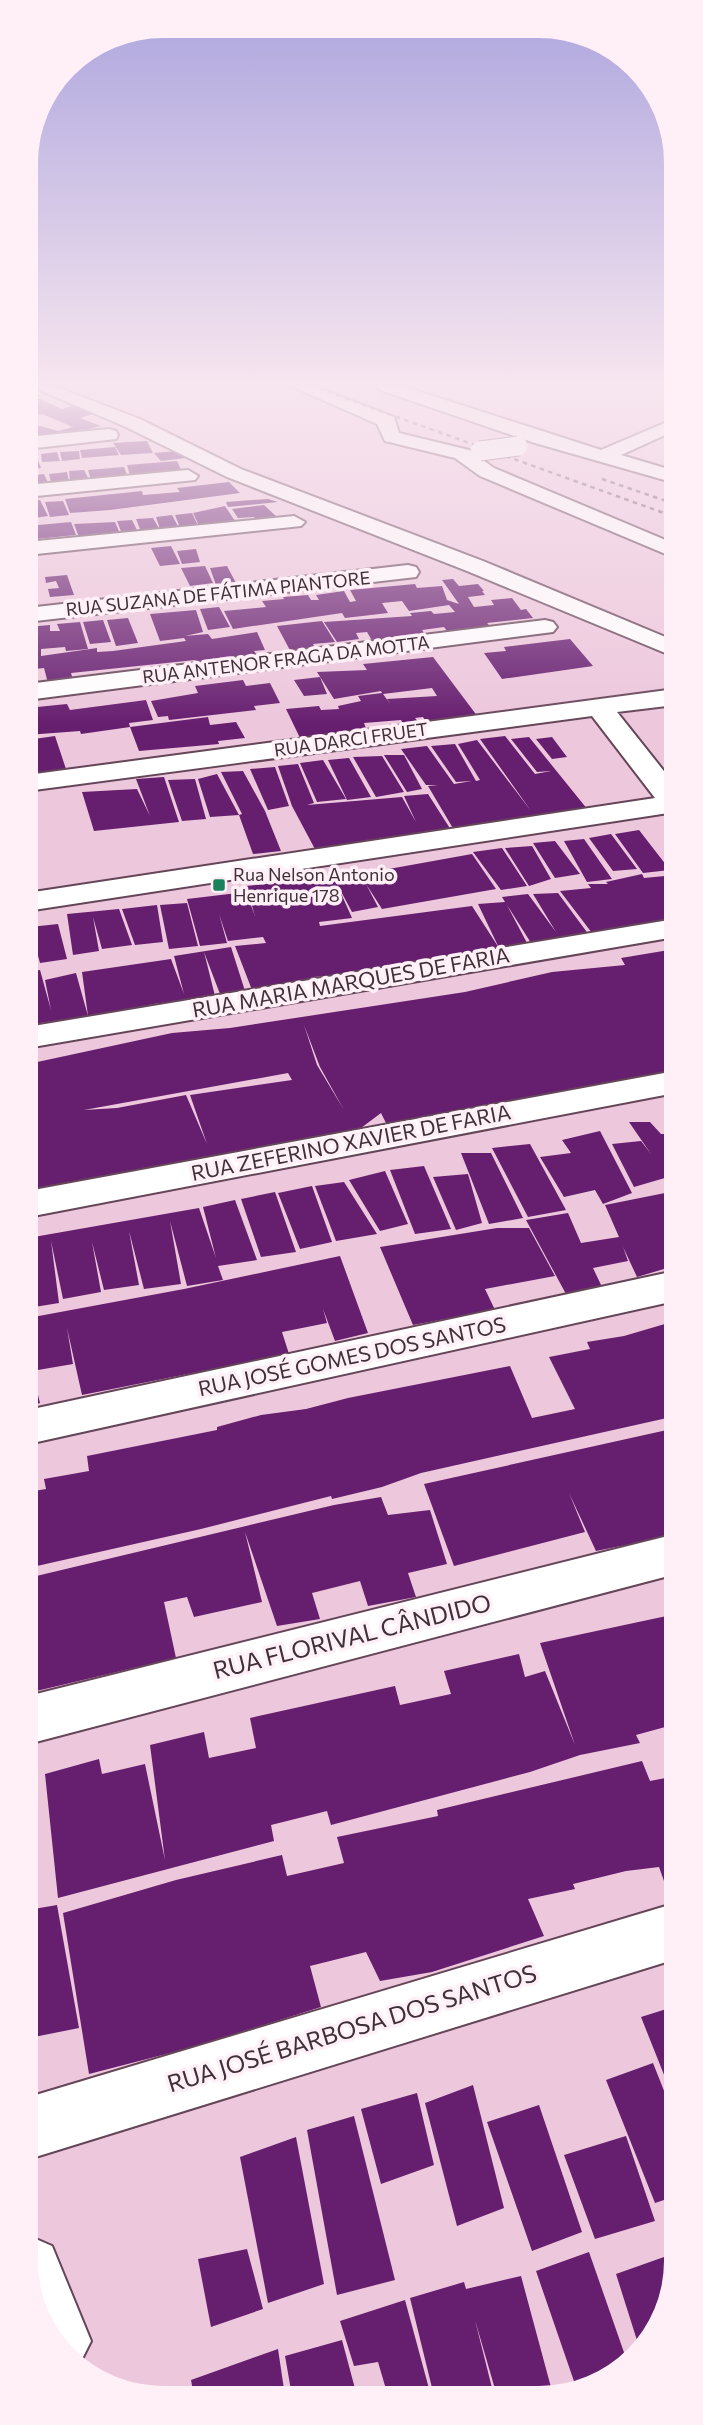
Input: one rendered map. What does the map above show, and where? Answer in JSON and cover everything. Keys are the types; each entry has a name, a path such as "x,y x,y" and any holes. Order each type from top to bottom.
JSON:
{"street":[{"path":"299,499 448,555 664,645"},
{"path":"551,499 664,547"},
{"path":"294,522 313,505"},
{"path":"39,548 342,516"},
{"name":"RUA SUZANA DE FÁTIMA PIANTORE","path":"408,572 448,555"},
{"name":"RUA SUZANA DE FÁTIMA PIANTORE","path":"39,614 475,566"},
{"path":"545,627 570,607"},
{"name":"RUA ANTENOR FRAGA DA MOTTA","path":"39,691 602,620"},
{"name":"RUA DARCI FRUET","path":"39,781 664,698"},
{"path":"598,706 664,790"},
{"path":"39,900 664,806"},
{"name":"RUA MARIA MARQUES DE FARIA","path":"39,1036 664,930"},
{"name":"RUA ZEFERINO XAVIER DE FARIA","path":"39,1202 664,1084"},
{"name":"RUA JOSÉ GOMES DOS SANTOS","path":"38,1425 664,1289"},
{"name":"RUA FLORIVAL CÂNDIDO","path":"38,1717 664,1557"},
{"name":"RUA JOSÉ BARBOSA DOS SANTOS","path":"38,2125 664,1935"}],"building":[{"path":"65,499 193,499 110,510 70,513"},
{"path":"269,499 278,502 228,507 226,502"},
{"path":"40,500 48,516 39,517"},
{"path":"63,501 69,515 50,517 45,502"},
{"path":"264,505 278,518 257,521 254,517 238,518 232,509"},
{"path":"225,506 237,524 200,528 193,513"},
{"path":"192,513 199,528 181,530 175,515"},
{"path":"172,515 180,530 161,532 156,517"},
{"path":"153,518 161,532 142,534 136,519"},
{"path":"132,520 138,532 122,534 117,521"},
{"path":"71,522 76,535 39,539 39,525"},
{"path":"115,522 121,536 80,540 74,524"},
{"path":"171,546 180,564 160,566 151,548"},
{"path":"196,549 200,562 182,564 177,551"},
{"path":"205,566 213,583 190,586 181,568"},
{"path":"227,566 236,583 216,585 210,568"},
{"path":"67,575 74,595 50,597 48,589 59,588 56,581 46,583 45,577"},
{"path":"453,579 459,586 478,584 484,591 485,595 468,597 474,607 494,605 491,600 512,598 521,610 526,609 533,618 487,623 490,626 481,626 484,630 450,635 444,627 422,630 427,637 374,644 367,632 356,633 359,639 337,642 324,622 412,616 410,613 431,611 434,614 455,612 449,605 409,611 402,601 382,603 388,613 345,618 342,613 233,629 224,611 266,607 262,601 284,599 283,597 308,595 311,600 319,600 316,595 344,591 350,602 356,601 350,590 415,584 417,588 442,586 447,600 459,604 442,580"},
{"path":"219,607 230,627 208,630 200,609"},
{"path":"196,610 203,632 185,636 208,634 212,639 257,632 265,650 254,651 259,658 198,666 195,660 71,673 73,680 48,683 44,668 39,669 39,626 50,625 50,631 60,631 57,624 80,622 88,649 41,649 41,656 97,648 97,652 113,651 186,641 184,638 160,641 150,614"},
{"path":"128,618 138,643 116,646 107,620"},
{"path":"103,620 111,642 90,644 83,622"},
{"path":"322,621 335,642 313,644 317,651 292,654 277,626"},
{"path":"570,639 593,666 502,679 484,653 506,651 504,647"},
{"path":"433,657 478,717 427,724 423,717 415,718 420,724 405,727 401,720 364,723 367,731 301,740 286,709 319,706 321,710 339,709 338,706 361,701 358,696 382,693 381,691 334,699 317,672 367,670 363,664","holes":["432,688 437,696 387,699 391,705 383,694"]},
{"path":"320,677 327,694 304,696 294,680"},
{"path":"243,680 246,686 270,683 280,703 254,706 256,710 169,720 168,716 158,717 151,701 198,693 195,686"},
{"path":"146,700 153,720 129,723 130,727 81,734 80,731 39,734 39,707 67,704 70,710"},
{"path":"208,717 210,725 236,722 245,738 218,741 219,744 139,751 130,727"},
{"path":"55,736 67,772 39,776 39,738"},
{"path":"505,736 535,774 551,771 537,772 511,739 529,737 588,810 454,830 428,786 438,785 426,785 401,749 427,746 454,784 472,781 456,782 431,746 455,744 476,781 480,780 458,744 477,740 531,811 480,739"},
{"path":"552,737 567,757 552,759 536,739"},
{"path":"384,755 404,755 422,789 407,792"},
{"path":"382,756 404,792 376,797 353,757"},
{"path":"349,758 371,797 347,800 328,760"},
{"path":"323,760 346,799 317,802 300,763"},
{"path":"298,764 314,803 307,805 402,797 416,822 404,796 428,794 451,830 316,851 292,806 278,766"},
{"path":"275,767 289,806 268,810 250,769"},
{"path":"243,771 265,811 281,851 253,854 239,815 242,814 221,772"},
{"path":"217,774 239,815 210,817 198,779"},
{"path":"164,777 179,822 94,831 82,792 137,789 150,816 136,779"},
{"path":"195,779 206,819 182,821 168,780"},
{"path":"639,830 664,862 664,871 643,873 615,834"},
{"path":"611,834 637,869 613,871 589,838"},
{"path":"584,839 612,879 587,882 564,841"},
{"path":"555,841 580,874 555,878 533,843"},
{"path":"532,846 551,879 529,886 505,848"},
{"path":"502,848 527,886 501,890 473,852"},
{"path":"472,854 496,889 382,909 366,884 378,907 352,912 336,882 352,918 319,922 320,926 472,906 499,948 348,974 314,977 252,990 235,946 266,943 263,937 228,941 219,914 227,943 200,946 187,899 246,892 255,916 246,886 361,874"},
{"path":"642,874 644,878 664,876 664,922 592,933 560,891 591,888 588,884 608,884 606,882"},
{"path":"558,893 589,935 531,943 507,905 527,943 499,948 478,904 505,902 502,897 528,894 556,932 533,894"},
{"path":"187,903 198,946 169,949 160,905"},
{"path":"157,905 163,942 135,945 122,909"},
{"path":"119,909 132,945 102,949 93,917 99,951 73,955 67,914"},
{"path":"58,924 67,959 40,963 39,926"},
{"path":"231,947 245,991 220,994 204,952 215,996 154,1004 122,1011 39,1023 39,970 51,1010 45,980 76,973 88,1016 82,972 171,959 184,994 174,956"},
{"path":"664,951 664,1075 388,1127 381,1113 357,1131 39,1190 39,1062 172,1033 230,1028 465,992 552,972 625,965 621,958","holes":["304,1025 320,1067 344,1110 317,1065","288,1073 292,1080 190,1095 207,1144 186,1095 117,1108 84,1110"]},
{"path":"629,1122 650,1122 664,1134 664,1178 634,1187 612,1144 641,1141 651,1154"},
{"path":"600,1131 632,1193 603,1204 595,1190 564,1197 540,1157 571,1153 562,1140"},
{"path":"530,1144 566,1210 528,1217 492,1148"},
{"path":"461,1153 491,1153 523,1218 489,1224"},
{"path":"424,1166 451,1229 415,1234 390,1170"},
{"path":"385,1171 408,1224 380,1231 349,1180"},
{"path":"468,1174 482,1223 456,1230 433,1177"},
{"path":"344,1182 377,1234 336,1241 315,1186"},
{"path":"312,1186 332,1242 300,1249 278,1193"},
{"path":"275,1192 296,1252 261,1257 241,1199"},
{"path":"664,1193 664,1269 637,1277 623,1247 628,1261 593,1268 602,1287 566,1294 526,1220 568,1213 581,1243 619,1237 605,1205"},
{"path":"235,1200 257,1260 218,1266 223,1280 187,1286 170,1221 181,1284 144,1289 129,1231 139,1285 104,1290 92,1242 101,1292 63,1299 51,1241 59,1303 38,1306 38,1236 199,1208 216,1258 203,1207"},
{"path":"497,1228 529,1228 555,1276 485,1289 495,1310 413,1325 380,1247"},
{"path":"340,1256 368,1333 335,1341 323,1309 327,1323 282,1332 289,1354 82,1395 67,1328 73,1364 38,1370 38,1316"},
{"path":"664,1324 664,1419 421,1473 382,1487 332,1499 331,1496 38,1566 38,1490 46,1489 44,1479 89,1471 87,1456 217,1430 217,1427 261,1415 306,1409 348,1398 510,1366 532,1418 575,1409 549,1357 590,1349 587,1342 624,1336"},
{"path":"664,1431 664,1537 596,1551 569,1493 585,1532 454,1566 424,1484"},
{"path":"381,1497 388,1515 430,1510 447,1564 408,1573 416,1597 368,1606 360,1581 312,1593 320,1619 277,1626 245,1532 262,1602 194,1617 187,1597 164,1602 176,1658 38,1691 38,1576 334,1505"},
{"path":"664,1617 664,1727 636,1735 640,1743 580,1755 530,1772 331,1825 327,1811 271,1825 274,1841 58,1898 45,1774 99,1759 102,1774 145,1764 165,1860 150,1745 204,1732 209,1758 256,1748 250,1718 395,1686 400,1705 451,1694 444,1671 519,1654 525,1677 545,1671 575,1745 540,1643"},
{"path":"642,1761 650,1781 664,1778 664,1881 659,1867 626,1871 573,1884 575,1889 528,1899 544,1936 432,1972 380,1981 366,1952 310,1966 321,2007 205,2044 89,2074 63,1913 176,1880 282,1855 287,1876 344,1863 337,1837 438,1816 437,1810"},
{"path":"57,1905 79,2028 38,2036 38,1908"},
{"path":"664,2010 664,2075 641,2017"},
{"path":"653,2063 664,2091 664,2200 655,2203 606,2080"},
{"path":"473,2085 504,2208 457,2226 425,2103"},
{"path":"417,2093 434,2165 381,2184 361,2109"},
{"path":"539,2105 582,2232 532,2251 487,2122"},
{"path":"354,2116 395,2280 337,2295 307,2130"},
{"path":"626,2136 655,2221 595,2239 564,2155"},
{"path":"296,2137 324,2284 268,2303 240,2157"},
{"path":"247,2249 263,2309 211,2327 198,2259"},
{"path":"589,2252 624,2353 602,2370 574,2381 536,2271"},
{"path":"664,2257 660,2294 652,2317 637,2339 616,2274"},
{"path":"521,2276 550,2385 494,2386 475,2320 492,2386 432,2386 410,2298 464,2282 466,2289"},
{"path":"405,2300 428,2386 385,2386 378,2362 354,2366 340,2321"},
{"path":"342,2340 354,2386 290,2386 285,2356"},
{"path":"278,2349 284,2386 192,2386 191,2380"}],"railway":[{"path":"625,499 664,513"}],"place":[{"name":"Rua Nelson Antonio Henrique 178","path":"219,885"}]}
